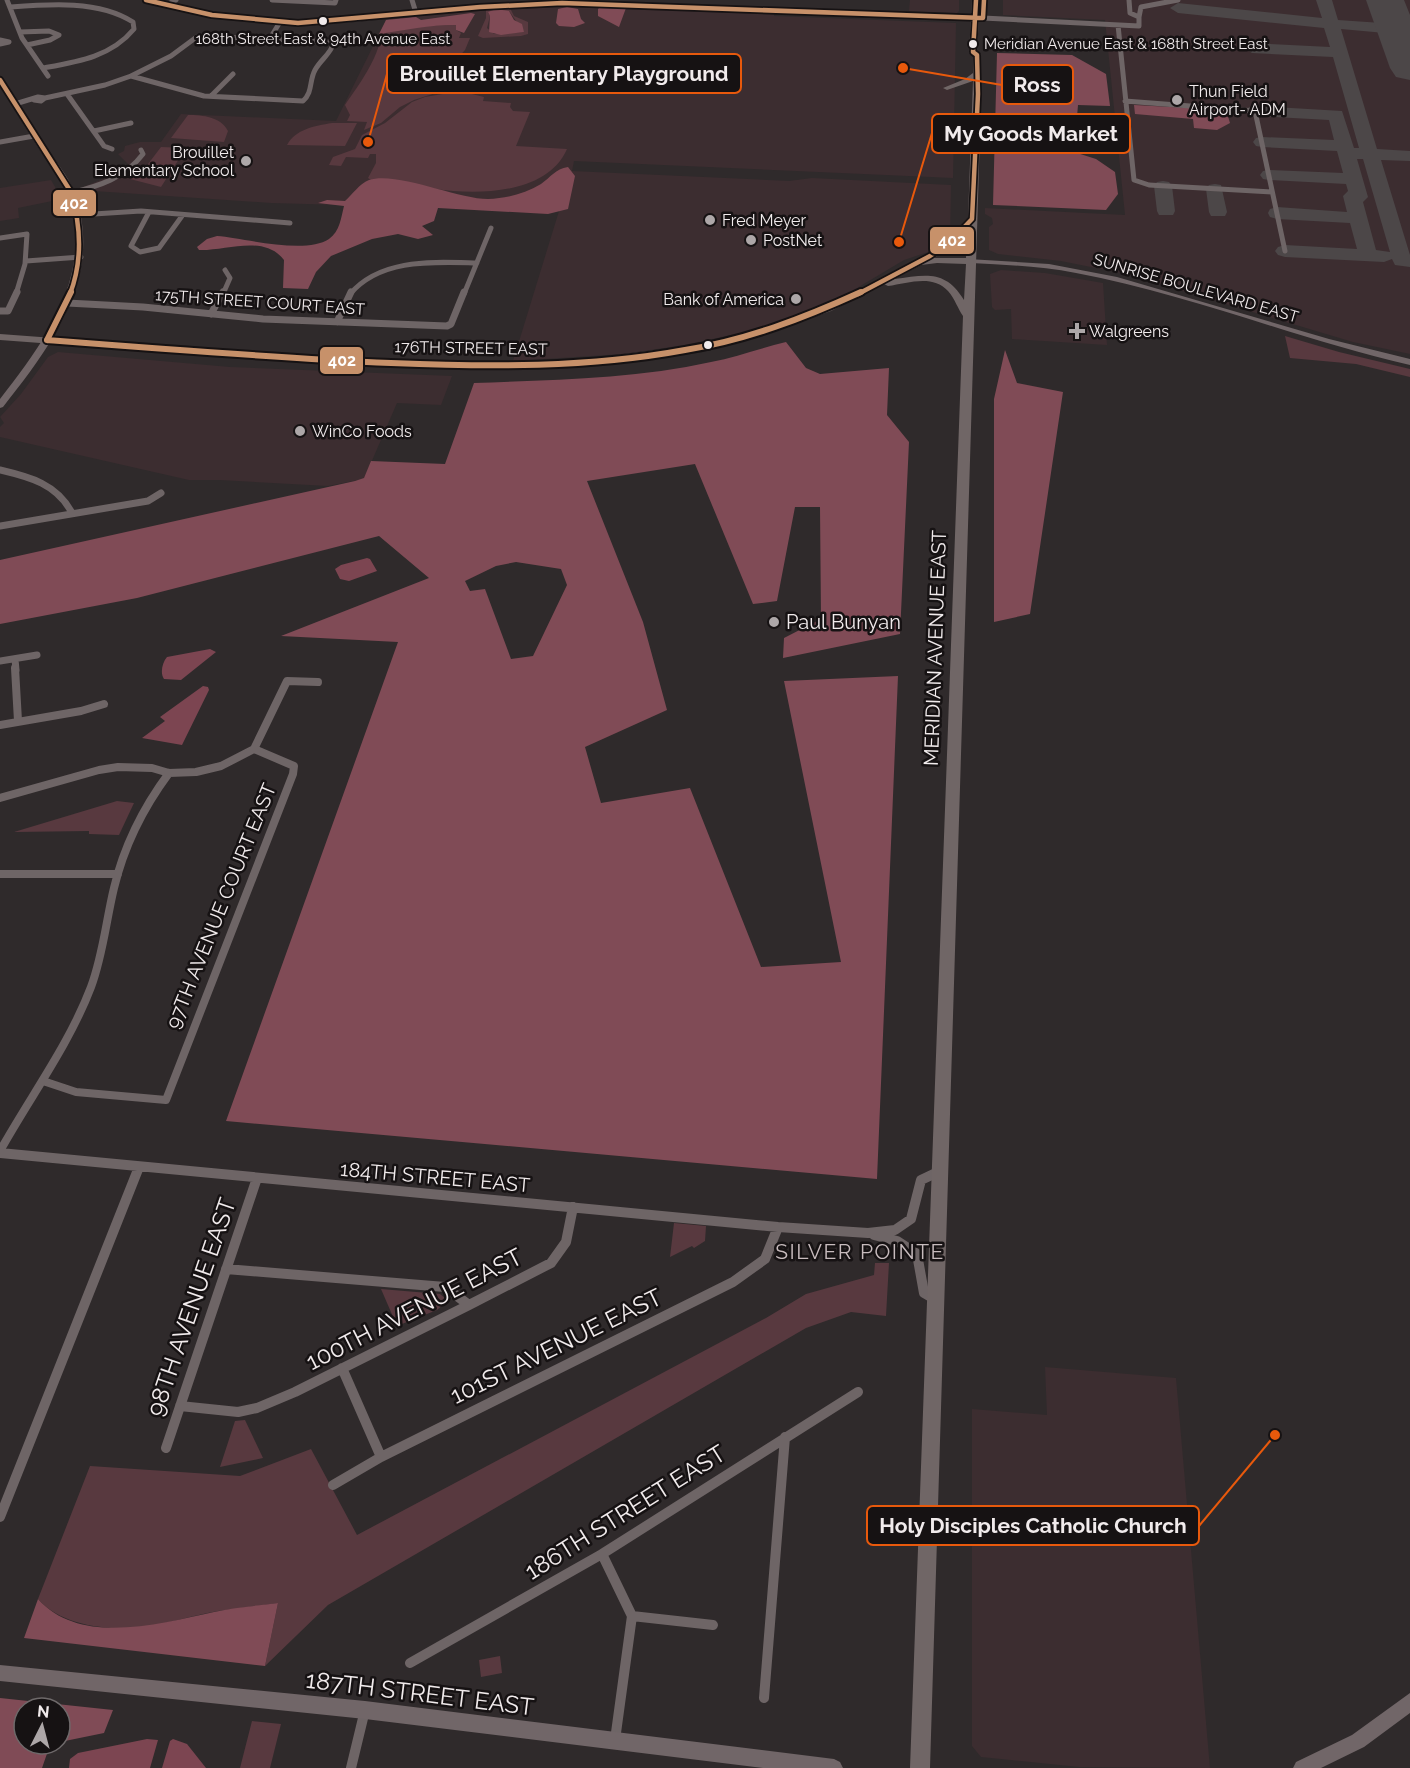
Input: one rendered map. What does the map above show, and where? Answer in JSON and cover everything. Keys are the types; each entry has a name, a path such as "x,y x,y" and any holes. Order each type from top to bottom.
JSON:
{"main road":[{"name":"MERIDIAN AVENUE EAST","path":"920,1768 977,74 977,55 973,52 976,0"},
{"name":"MERIDIAN AVENUE EAST","path":"977,55 981,52 984,0"},
{"path":"947,88 968,81 977,74"},
{"path":"919,263 946,246 972,219"},
{"name":"176TH STREET EAST","path":"0,344 44,343 270,357 501,367 570,364 659,353 728,340 790,323 828,309 919,263 937,260 971,261"},
{"path":"880,284 920,278 938,279 954,289 968,317"},
{"name":"176TH STREET EAST","path":"0,337 245,362 503,373 591,369 692,355 800,327 828,309"},
{"path":"735,345 790,323"}],"street":[{"path":"7,0 21,35 48,76"},
{"path":"146,0 212,15 280,22 330,22 492,6 588,2 983,18 1139,27 1141,7 1178,0"},
{"path":"166,4 176,0"},
{"path":"272,0 336,2"},
{"path":"412,0 416,13"},
{"path":"1129,0 1131,13 1139,17"},
{"path":"87,7 94,2"},
{"path":"10,7 39,4 87,7 114,12 130,18 135,26 129,36 98,55 43,68"},
{"path":"269,40 280,22"},
{"path":"1118,25 1132,178 1139,183 1272,192"},
{"path":"0,42 9,41 21,35 49,31 58,35 50,40 27,45"},
{"path":"15,104 41,101 45,98 130,76 171,56 198,36 334,42 328,56 315,70 311,92 305,100 211,96 183,91 130,76"},
{"path":"211,96 233,74"},
{"path":"0,80 71,193 78,215 81,258 68,303 44,343 0,405"},
{"path":"66,94 104,146 112,149"},
{"path":"1125,101 1255,111 1285,251"},
{"path":"94,131 131,123"},
{"path":"0,142 34,136"},
{"path":"71,193 95,187 125,173 140,160 143,154 141,150"},
{"path":"78,215 126,211 290,223"},
{"path":"149,212 131,246 132,249 141,252 159,248 182,216"},
{"path":"337,322 352,291 366,280 390,270 422,263 477,263 491,228"},
{"path":"0,238 27,234 26,261 19,288 8,311 0,311"},
{"path":"26,261 81,258"},
{"name":"SUNRISE BOULEVARD EAST","path":"971,261 1050,267 1102,276 1347,347 1410,362"},
{"name":"175TH STREET COURT EAST","path":"68,303 122,305 211,314 337,322 439,326 451,324 477,263"},
{"path":"211,314 229,283 230,278 225,270"},
{"path":"0,471 47,484 63,496 72,513"},
{"path":"0,526 148,501 161,493"},
{"path":"0,661 37,655"},
{"path":"15,659 18,721"},
{"path":"0,798 99,770 118,767 152,768 169,773 196,772 221,766 254,749 287,681 318,682"},
{"path":"0,725 81,711 104,704"},
{"name":"97TH AVENUE COURT EAST","path":"43,1081 76,1092 166,1101 293,774 294,766 254,749"},
{"path":"0,1153 21,1112 43,1081 74,1026 91,987 102,953 118,874 150,798 169,773"},
{"path":"0,874 118,874"},
{"name":"184TH STREET EAST","path":"0,1153 257,1179 778,1227 868,1233 896,1230 911,1219 921,1180 940,1171"},
{"path":"0,1517 139,1167"},
{"name":"98TH AVENUE EAST","path":"166,1448 257,1179"},
{"name":"100TH AVENUE EAST","path":"180,1406 238,1412 266,1404 469,1305 551,1263 566,1242 573,1207"},
{"name":"101ST AVENUE EAST","path":"333,1485 381,1457 733,1282 765,1258 773,1244 778,1227"},
{"name":"184TH STREET EAST","path":"868,1233 897,1241 917,1254 924,1293 936,1300"},
{"path":"226,1269 445,1287 469,1305"},
{"path":"342,1368 381,1457"},
{"name":"186TH STREET EAST","path":"410,1663 602,1554 858,1392"},
{"path":"764,1698 785,1437"},
{"path":"602,1554 632,1617 615,1740"},
{"path":"632,1617 713,1624"},
{"name":"187TH STREET EAST","path":"0,1673 365,1710 834,1768"},
{"path":"1302,1768 1358,1741 1410,1702"},
{"path":"351,1768 365,1710"}],"shaded area":[{"path":"910,0 959,0 959,11 957,13 909,11"},
{"path":"1003,0 1410,0 1410,354 1353,342 1126,274 1061,261 998,254 989,250 989,227 993,224 992,218 985,214 985,208 1125,215 1105,20 1003,15"},
{"path":"562,3 774,13 774,16 956,23 953,178 574,161 572,171 789,181 812,178 951,185 950,238 934,250 904,260 847,294 796,316 754,330 685,345 623,354 513,361 559,211 271,203 94,191 83,187 116,174 128,164 118,154 124,151 125,146 140,142 161,142 181,114 336,121 386,20 385,17 447,10"},
{"path":"567,7 578,9 585,23 574,27 559,26 556,23 558,9"},
{"path":"600,7 626,8 619,27 598,16"},
{"path":"510,8 514,16 528,22 528,34 483,38 478,36 486,18 486,10","holes":["509,11 524,32 494,34 487,28 490,16 488,12"]},
{"path":"496,9 509,11 514,20 522,24 524,32 501,35 489,32 488,12"},
{"path":"475,14 464,33 456,30 456,25 379,34 386,20 416,17 421,20"},
{"path":"456,25 456,30 461,33 459,38 470,38 465,50 452,64 451,81 454,87 414,100 400,107 381,123 364,130 367,122 347,121 350,115 345,105 372,62 382,33 424,26"},
{"path":"997,53 1072,55 1106,74 1110,106 1078,105 1074,152 1096,159 1115,172 1118,194 1106,210 993,205"},
{"path":"460,91 484,97 483,101 511,103 510,107 513,111 530,112 516,146 567,149 557,164 544,176 528,183 490,191 452,191 371,180 368,178 376,163 376,154 370,154 368,158 346,157 341,166 329,165 333,157 355,149 362,135 385,123 412,102 425,97"},
{"path":"1134,105 1226,110 1230,123 1217,130 1194,128 1193,119 1135,114"},
{"path":"188,115 205,116 225,126 228,131 224,142 171,138"},
{"path":"332,123 357,123 345,146 287,145 300,132"},
{"path":"161,147 186,148 161,187 130,179 145,168"},
{"path":"568,167 575,176 568,209 548,214 438,208 434,221 422,226 433,235 418,239 398,234 372,239 331,256 316,272 308,289 283,288 284,260 276,252 266,248 244,246 199,250 197,247 207,239 217,236 290,246 318,244 329,239 336,232 344,206 318,203 327,200 345,201 369,180 395,179 460,195 488,199 522,193 541,184 556,171"},
{"path":"51,180 62,199 18,208 19,218 0,221 0,188"},
{"path":"1001,270 1045,273 1103,283 1107,345 1012,339 1011,309 995,310 992,307 990,274"},
{"path":"1285,336 1410,369 1410,377 1356,364 1290,358"},
{"path":"786,342 806,368 820,374 889,368 887,415 909,442 900,634 783,658 784,638 821,619 820,507 795,507 777,601 753,604 695,464 587,481 643,622 667,710 585,747 601,803 690,788 761,967 841,962 784,681 898,676 877,1179 226,1121 398,642 281,636 429,578 379,536 137,598 0,624 0,560 355,481 364,478 371,461 445,464 474,383 593,378 653,372 720,360","holes":["516,562 561,569 567,585 533,656 511,659 485,589 470,591 465,581 496,566"]},
{"path":"1005,350 1017,383 1063,392 1030,614 994,622 994,399"},
{"path":"58,352 230,367 452,376 441,405 397,403 364,479 328,486 189,480 0,437 0,427 4,423 0,417 21,394 48,357"},
{"path":"367,558 377,571 349,581 340,579 335,569 341,565"},
{"path":"210,649 216,652 181,680 164,679 162,668 167,657"},
{"path":"203,686 208,687 209,690 182,745 142,738 165,721 160,717"},
{"path":"117,801 134,803 119,835 89,834 89,831 14,832"},
{"path":"674,1223 706,1226 705,1241 670,1257"},
{"path":"875,1263 889,1263 886,1316 851,1312 806,1328 328,1605 265,1666 278,1603 218,1611 146,1627 118,1628 88,1625 60,1616 38,1599 90,1466 240,1476 311,1449 357,1535 766,1318 806,1294 874,1275"},
{"path":"381,1289 440,1294 445,1298 445,1303 437,1310 397,1326"},
{"path":"1045,1367 1176,1378 1210,1768 1079,1767 981,1757 972,1746 972,1409 1047,1415"},
{"path":"245,1420 263,1458 220,1467 235,1421"},
{"path":"38,1599 56,1614 76,1623 122,1628 278,1603 265,1666 24,1638"},
{"path":"500,1656 502,1673 481,1677 479,1660"},
{"path":"0,1698 12,1699 12,1756 46,1756 42,1768 0,1768"},
{"path":"72,1706 113,1710 104,1733 72,1740"},
{"path":"252,1721 281,1724 270,1768 240,1768"},
{"path":"147,1739 158,1740 150,1768 69,1768 70,1759 78,1753"},
{"path":"173,1739 187,1744 206,1768 162,1768 170,1741"}],"taxiway":[{"path":"1324,0 1331,24"},
{"path":"1178,8 1331,24"},
{"path":"1331,24 1396,29"},
{"path":"1331,24 1340,52"},
{"path":"1252,48 1340,52"},
{"path":"1340,52 1370,154"},
{"path":"1255,111 1336,115 1345,146"},
{"path":"1262,142 1345,146"},
{"path":"1345,146 1354,179"},
{"path":"1352,153 1370,154"},
{"path":"1370,154 1410,156"},
{"path":"1370,154 1402,261 1410,261"},
{"path":"1269,175 1354,179"},
{"path":"1354,179 1359,197 1352,196 1358,218"},
{"path":"1163,186 1166,211"},
{"path":"1215,189 1218,212"},
{"path":"1277,213 1358,218"},
{"path":"1358,218 1368,255"},
{"path":"1285,251 1384,256"}],"runway":[{"path":"1385,0 1410,68"}],"transit line":[{"name":"402","path":"146,0 212,15 298,23 480,7 562,3 983,18 984,0"},
{"name":"402","path":"47,340 370,362 499,366 563,364 625,359 686,350 747,336 808,316 869,289 920,262 949,243 972,219 978,94 977,55 973,52 976,0"},
{"name":"402","path":"0,80 31,132 64,178 77,211 80,250 73,287 47,340"}],"place":[{"name":"168th Street East & 94th Avenue East","path":"323,21"},
{"name":"Meridian Avenue East & 168th Street East","path":"973,44"},
{"name":"Ross","path":"903,68"},
{"name":"Thun Field Airport- ADM","path":"1177,100"},
{"name":"Brouillet Elementary Playground","path":"368,142"},
{"name":"Brouillet Elementary School","path":"246,161"},
{"name":"Fred Meyer","path":"710,220"},
{"name":"PostNet","path":"751,240"},
{"name":"My Goods Market","path":"899,242"},
{"name":"Bank of America","path":"796,299"},
{"name":"Walgreens","path":"1077,331"},
{"name":"WinCo Foods","path":"300,431"},
{"name":"Paul Bunyan","path":"774,622"},
{"name":"Holy Disciples Catholic Church","path":"1275,1435"}],"district":[{"name":"SILVER POINTE","path":"860,1251"}]}
